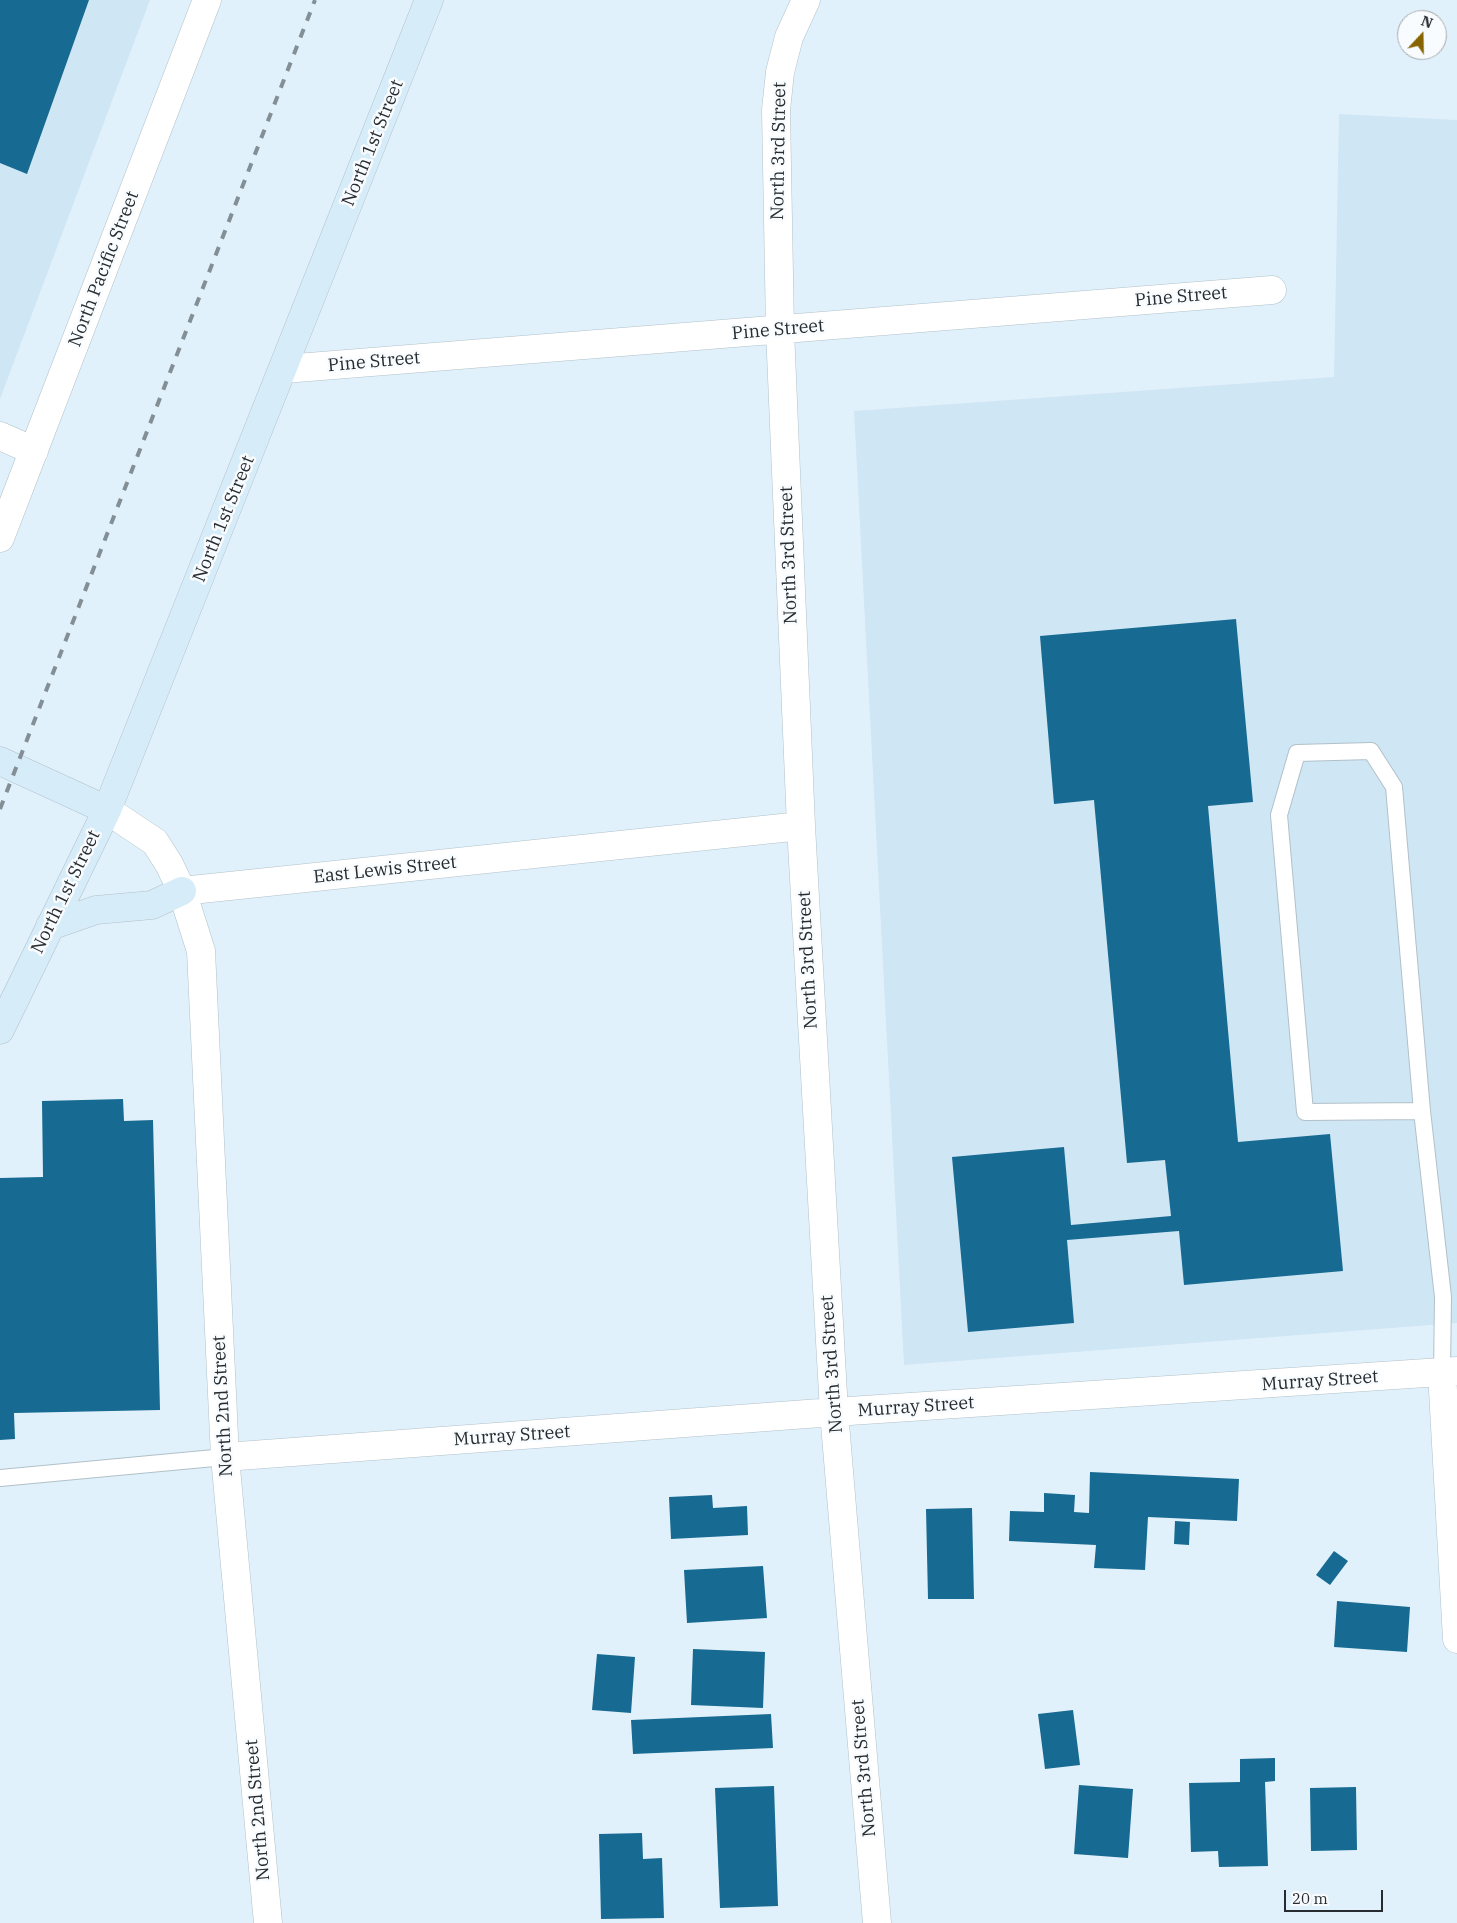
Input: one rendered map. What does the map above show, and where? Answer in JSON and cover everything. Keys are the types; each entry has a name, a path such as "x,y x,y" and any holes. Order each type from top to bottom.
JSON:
{"street":[{"name":"North Pacific Street","path":"0,538 207,0"},
{"name":"North 1st Street","path":"0,1030 107,810 284,369 429,0"},
{"name":"North 3rd Street","path":"806,0 789,37 780,72 776,110 780,330 801,826 834,1412 877,1923"},
{"name":"Pine Street","path":"284,369 1272,290"},
{"path":"0,436 34,451"},
{"path":"8,765 107,810 155,842 170,864 182,891 152,905 96,910 50,926"},
{"name":"East Lewis Street","path":"182,891 801,826"},
{"name":"North 2nd Street","path":"182,891 201,951 225,1457 268,1923"},
{"path":"1449,1372 1457,1639"},
{"name":"Murray Street","path":"225,1457 834,1412 1449,1372"}],"lane":[{"path":"1422,1111 1306,1112 1280,815 1297,753 1371,751 1394,788 1422,1111 1443,1297 1449,1372"},
{"path":"0,1478 225,1457"}],"shaded area":[{"path":"0,0 150,0 0,399"},
{"path":"1339,114 1457,120 1457,1323 904,1365 854,411 1334,377"}],"building":[{"path":"0,0 89,0 27,174 0,163"},
{"path":"1236,619 1253,802 1208,806 1238,1142 1330,1134 1343,1271 1184,1285 1179,1231 1067,1240 1074,1323 968,1332 952,1157 1064,1147 1071,1225 1171,1216 1165,1160 1127,1163 1094,800 1054,804 1040,636"},
{"path":"123,1099 124,1121 153,1120 160,1410 14,1413 15,1439 0,1440 0,1178 43,1177 42,1101"},
{"path":"1090,1472 1239,1479 1237,1521 1148,1517 1145,1570 1094,1568 1096,1545 1009,1541 1010,1511 1044,1512 1044,1493 1075,1495 1074,1512 1089,1513"},
{"path":"712,1495 713,1508 747,1506 748,1535 671,1539 669,1497"},
{"path":"972,1508 974,1599 928,1599 926,1509"},
{"path":"1175,1521 1190,1522 1189,1545 1174,1544"},
{"path":"1334,1551 1348,1561 1330,1585 1316,1575"},
{"path":"763,1566 767,1618 687,1623 684,1570"},
{"path":"1337,1601 1410,1607 1407,1652 1334,1647"},
{"path":"693,1649 765,1652 763,1708 691,1705"},
{"path":"597,1654 635,1657 631,1713 592,1710"},
{"path":"1073,1710 1080,1765 1045,1769 1038,1714"},
{"path":"771,1714 773,1748 633,1754 631,1720"},
{"path":"1275,1758 1275,1781 1265,1782 1268,1866 1219,1867 1218,1851 1191,1852 1189,1783 1240,1782 1240,1759"},
{"path":"1079,1785 1133,1789 1128,1858 1074,1854"},
{"path":"774,1786 778,1906 720,1908 715,1788"},
{"path":"1356,1787 1357,1850 1311,1851 1310,1788"},
{"path":"642,1833 643,1859 662,1858 664,1918 601,1919 599,1834"}],"railway":[{"path":"0,809 315,0"}]}
